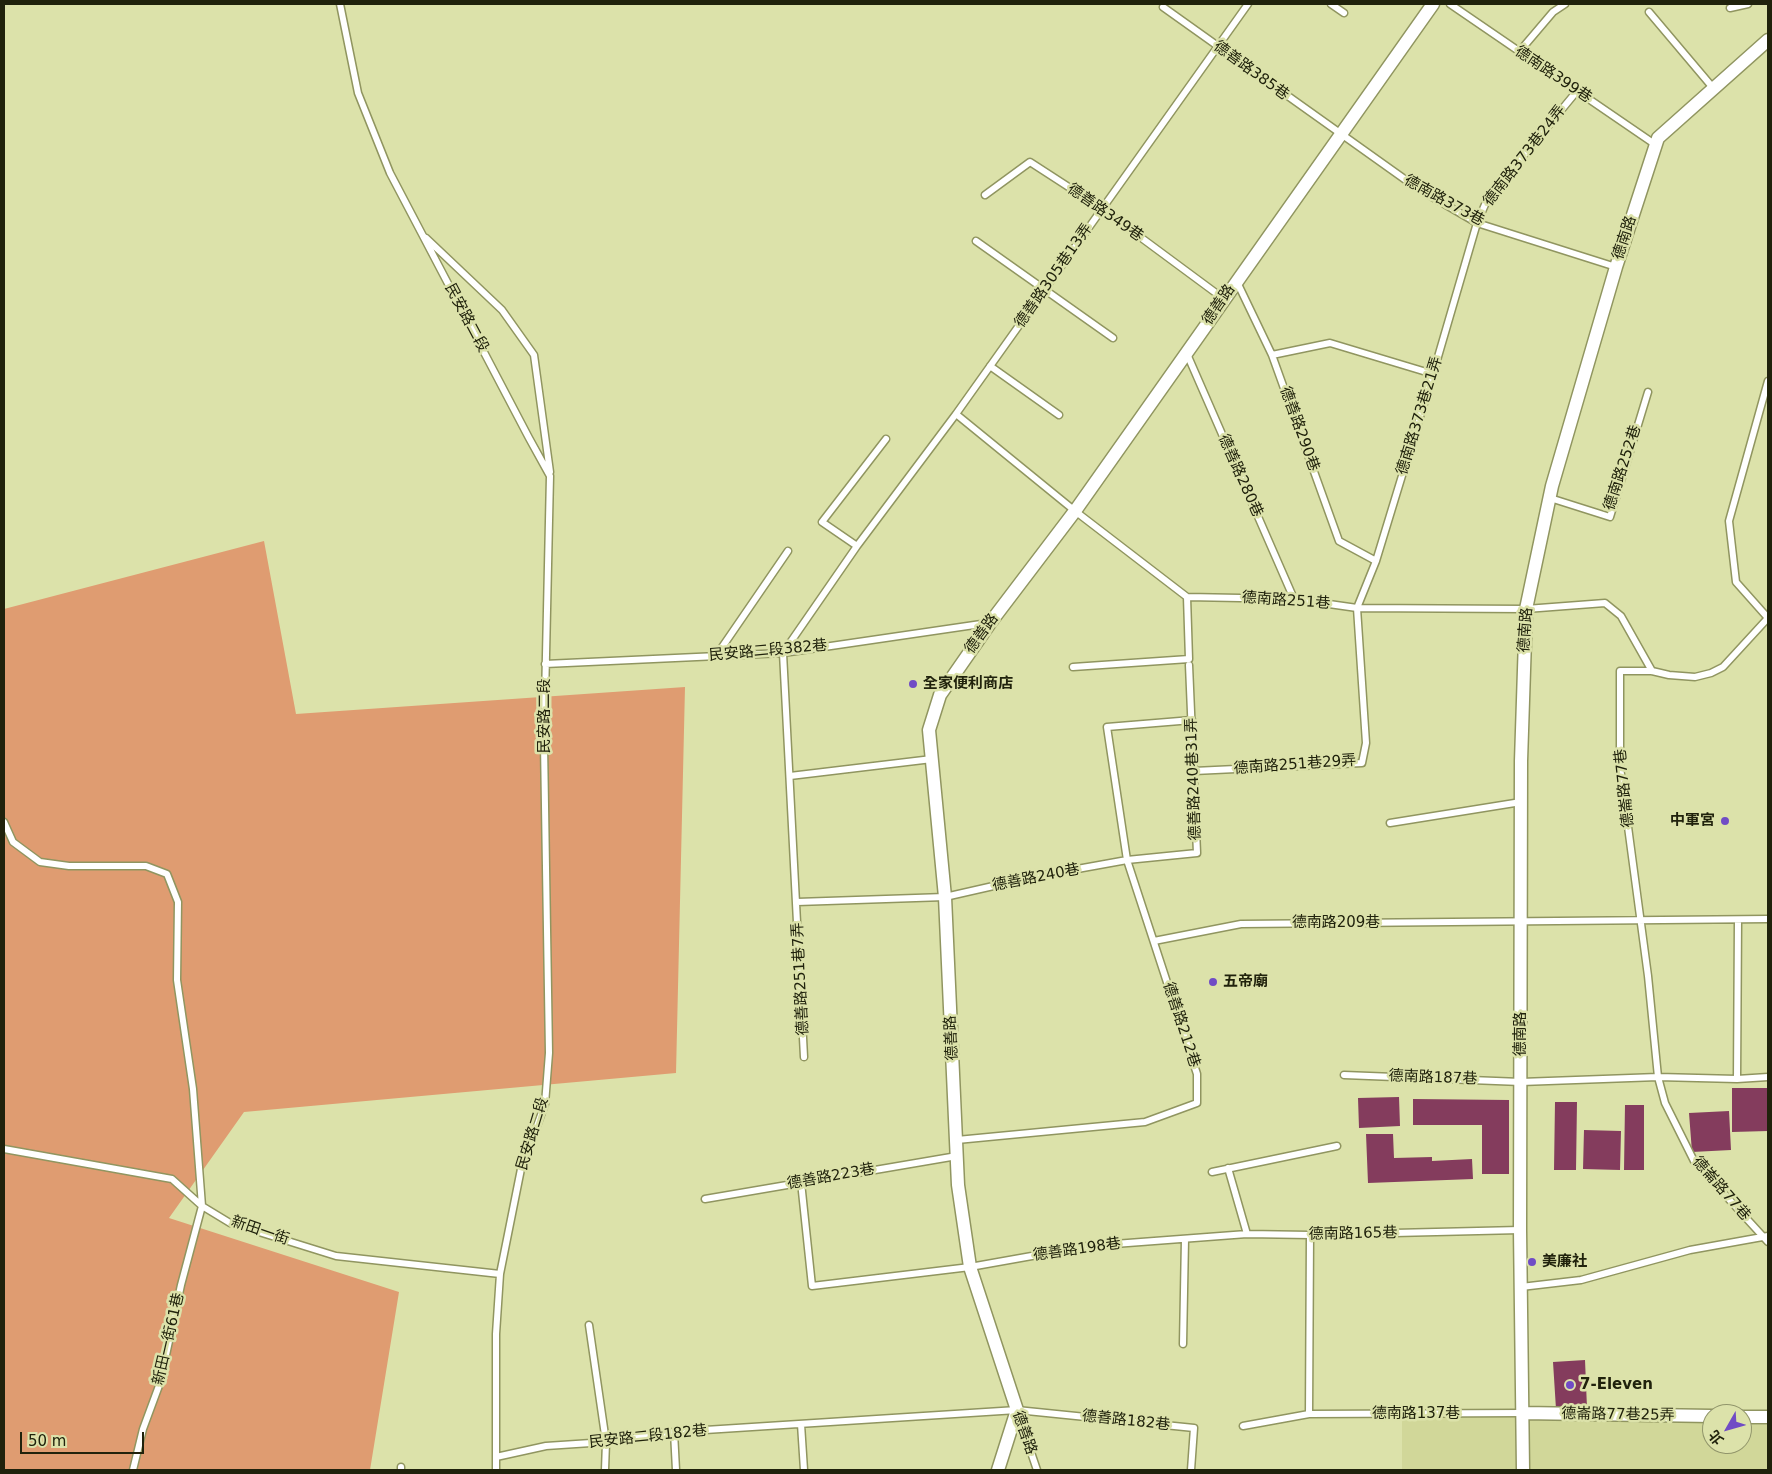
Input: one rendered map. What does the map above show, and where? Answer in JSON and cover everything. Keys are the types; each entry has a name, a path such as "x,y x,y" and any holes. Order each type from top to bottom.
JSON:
{"street":[{"name":"德善路","path":"1017,1410 970,1267 958,1185 945,897 929,730 940,695 990,623 1075,511 1236,280 1433,4"},
{"name":"德南路","path":"1523,1470 1520,1230 1520,923 1526,610 1550,498 1616,267 1658,138 1768,40"},
{"path":"998,1470 1017,1410"},
{"name":"德崙路77巷25弄","path":"1523,1413 1702,1416"},
{"path":"1752,1417 1768,1418"}],"lane":[{"name":"民安路二段","path":"340,4 358,93 390,173 550,476 544,744 549,1044 545,1104 521,1169 500,1274 496,1334 496,1470"},
{"name":"德善路305巷13弄","path":"783,653 856,546 956,414 1248,4"},
{"path":"1331,4 1344,13"},
{"name":"德南路399巷","path":"1450,4 1656,145"},
{"path":"1519,52 1553,12 1565,4"},
{"path":"1730,8 1748,4"},
{"name":"德善路385巷","path":"1163,7 1340,134"},
{"path":"1649,12 1714,89"},
{"name":"德南路373巷24弄","path":"1477,223 1487,200 1577,91"},
{"name":"德南路373巷","path":"1340,134 1417,188 1477,223 1616,267"},
{"name":"德善路349巷","path":"985,195 1030,162 1101,208 1224,299"},
{"name":"德南路373巷21弄","path":"1357,608 1376,561 1477,223"},
{"path":"422,234 502,310 534,355 550,476"},
{"path":"976,242 1112,338"},
{"name":"德善路290巷","path":"1236,280 1272,356 1340,541 1376,561"},
{"path":"1272,356 1330,343 1433,374"},
{"name":"德善路280巷","path":"1186,353 1294,599"},
{"path":"990,366 1059,415"},
{"path":"1768,381 1729,521 1736,582 1768,618"},
{"name":"德南路252巷","path":"1550,498 1610,517 1648,392"},
{"path":"956,414 1075,511 1187,597 1189,660 1073,668"},
{"path":"856,546 822,522 886,439"},
{"path":"716,656 788,551"},
{"name":"德南路251巷","path":"1187,597 1294,599 1357,608 1526,610 1605,603 1622,616 1652,671"},
{"name":"德南路251巷29弄","path":"1194,771 1362,763 1366,743 1357,608"},
{"name":"德崙路77巷","path":"1768,618 1723,667 1712,673 1695,677 1669,675 1652,671 1620,671 1620,767 1658,1077 1665,1103 1694,1161 1765,1236 1768,1242"},
{"name":"民安路二段382巷","path":"545,664 783,653 990,623"},
{"name":"德善路251巷7弄","path":"783,653 804,1057"},
{"name":"德善路240巷31弄","path":"1127,860 1197,853 1189,665"},
{"name":"德善路212巷","path":"957,1140 1145,1122 1197,1103 1197,1074 1127,860 1107,727 1192,720"},
{"path":"790,776 932,759"},
{"path":"1390,824 1521,802"},
{"name":"新田一街61巷","path":"4,822 13,842 40,862 69,866 146,866 166,874 178,902 177,980 193,1089 202,1206 181,1285 160,1382 143,1428 133,1470"},
{"name":"德善路240巷","path":"797,902 945,897 1034,877 1127,860"},
{"path":"1737,1079 1738,920"},
{"name":"德南路209巷","path":"1154,941 1240,924 1768,920"},
{"name":"德南路187巷","path":"1344,1075 1521,1082 1658,1077"},
{"path":"1658,1077 1768,1078"},
{"path":"1212,1172 1337,1146"},
{"name":"新田一街","path":"4,1148 172,1179 202,1206 230,1222 336,1256 500,1274"},
{"name":"德善路223巷","path":"705,1199 957,1156"},
{"path":"1228,1168 1248,1234"},
{"name":"德善路198巷","path":"801,1182 812,1286 970,1267 1088,1246 1185,1239"},
{"name":"德南路165巷","path":"1185,1239 1248,1234 1310,1235 1520,1230"},
{"path":"1309,1414 1310,1235"},
{"path":"1521,1287 1581,1280 1690,1250 1765,1236"},
{"path":"1183,1344 1185,1239"},
{"path":"589,1325 606,1442 605,1470"},
{"name":"民安路二段182巷","path":"496,1457 546,1446 606,1442 674,1432 1017,1410"},
{"name":"德善路","path":"1017,1410 1037,1470"},
{"name":"德善路182巷","path":"1017,1410 1194,1428 1191,1470"},
{"name":"德南路137巷","path":"1243,1426 1309,1414 1523,1413"},
{"path":"801,1424 804,1470"},
{"path":"674,1432 676,1470"}],"shaded area":[{"path":"264,541 296,714 685,687 676,1073 244,1112 169,1218 399,1292 370,1470 4,1470 4,609"},
{"path":"1402,1410 1702,1423 1702,1454 1752,1454 1752,1424 1768,1425 1768,1470 1402,1470"}],"building":[{"path":"1732,1088 1768,1088 1768,1131 1732,1132"},
{"path":"1399,1097 1400,1126 1359,1128 1358,1098"},
{"path":"1413,1099 1509,1100 1509,1174 1482,1174 1482,1125 1413,1125"},
{"path":"1555,1102 1577,1102 1576,1170 1554,1170"},
{"path":"1625,1105 1644,1105 1644,1170 1624,1170"},
{"path":"1729,1111 1731,1150 1692,1152 1689,1113"},
{"path":"1584,1130 1621,1131 1620,1170 1583,1169"},
{"path":"1366,1134 1393,1134 1394,1158 1432,1157 1432,1161 1472,1159 1473,1179 1368,1183"},
{"name":"7-Eleven","path":"1585,1360 1587,1408 1556,1409 1553,1362"}],"place":[{"name":"全家便利商店","path":"913,684"},
{"name":"中軍宮","path":"1725,821"},
{"name":"五帝廟","path":"1213,982"},
{"name":"美廉社","path":"1532,1262"},
{"name":"7-Eleven","path":"1570,1385"}]}
